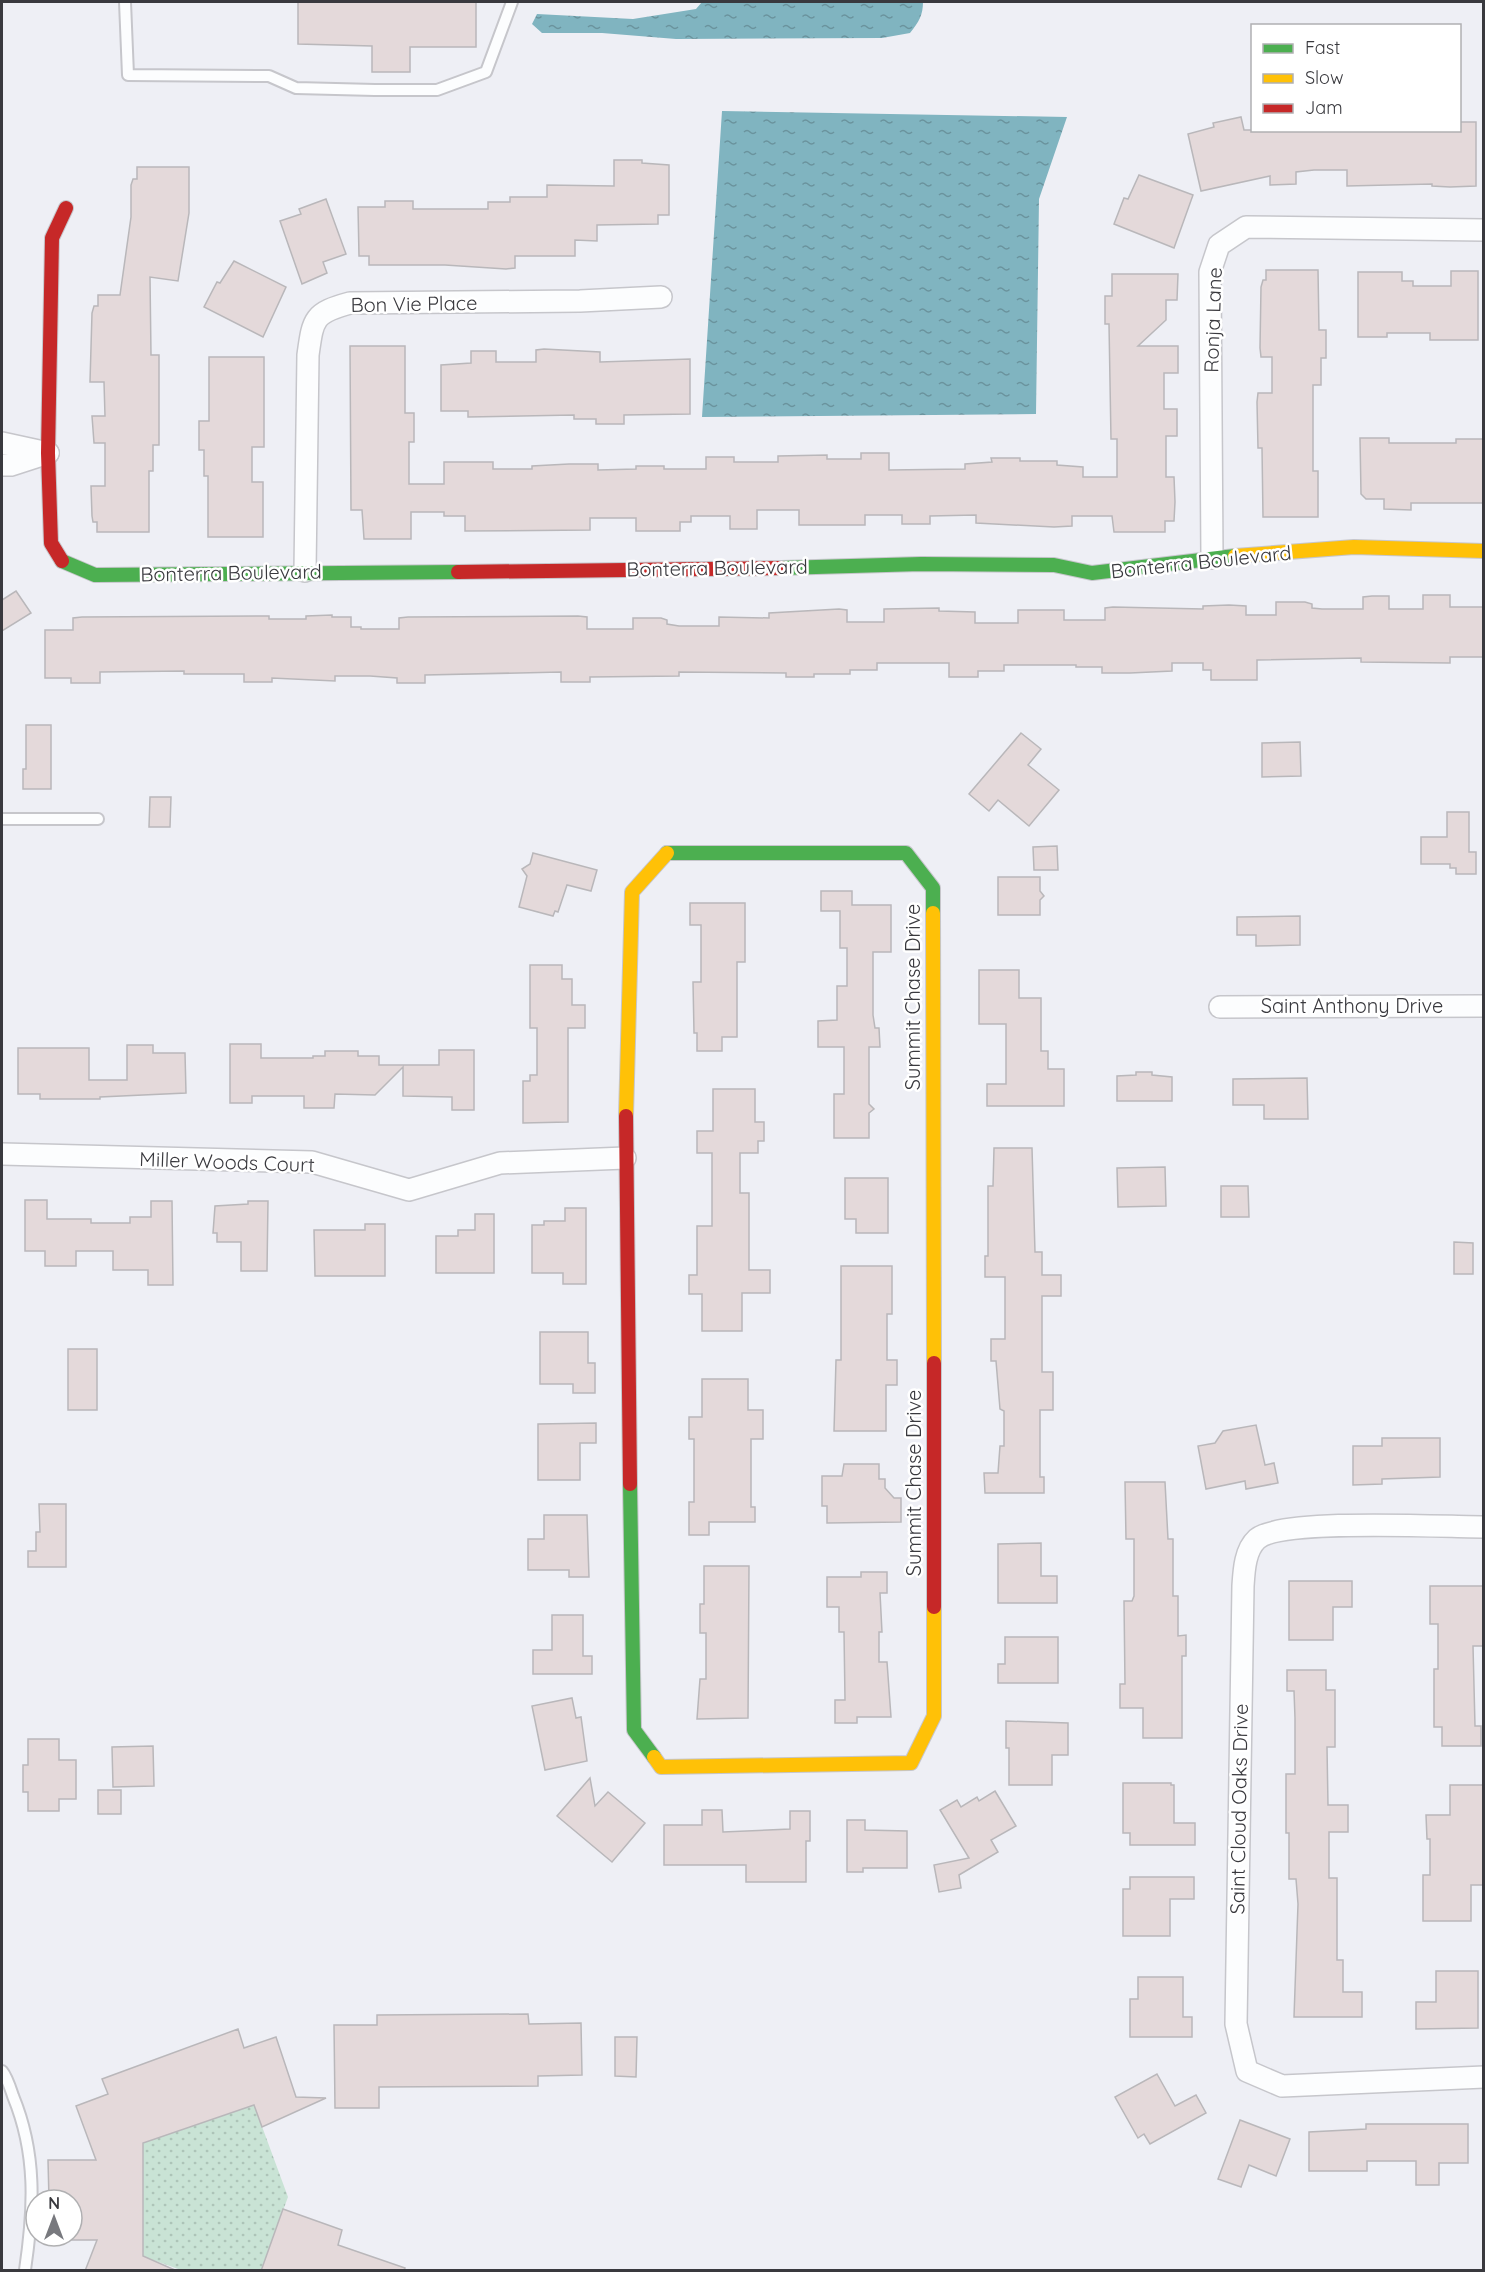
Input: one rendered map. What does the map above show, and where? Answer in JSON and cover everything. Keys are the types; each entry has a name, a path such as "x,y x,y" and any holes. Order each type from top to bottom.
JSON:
{"street":[{"name":"Bonterra Boulevard","path":"66,208 52,238 48,453 51,543 61,561 78,570 95,575 305,571 647,571 921,564 1054,565 1092,573 1142,569 1212,558 1354,547 1484,551"},
{"name":"Ronja Lane","path":"1212,558 1210,272 1219,245 1246,227 1484,230"},
{"name":"Bon Vie Place","path":"305,571 308,355 312,327 325,309 350,303 580,301 661,297"},
{"path":"2,443 48,453"},
{"path":"2,465 11,465 48,453"},
{"name":"Summit Chase Drive","path":"906,853 933,888 934,1716 911,1763 661,1767 634,1730 625,1158 632,892 667,854 906,853"},
{"name":"Saint Anthony Drive","path":"1220,1007 1484,1006"},
{"name":"Miller Woods Court","path":"2,1154 312,1162 410,1190 500,1163 625,1158"},
{"name":"Saint Cloud Oaks Drive","path":"1484,1527 1301,1526 1268,1532 1257,1539 1249,1550 1243,1586 1236,2024 1247,2071 1282,2086 1484,2077"}],"lane":[{"path":"125,2 128,75 269,76 296,88 437,90 486,72 513,2"},
{"path":"2,819 98,819"},
{"path":"2,2071 24,2122 31,2160 30,2233 25,2271"}],"green space":[{"path":"253,2102 288,2197 261,2270 181,2270 153,2260 149,2270 135,2270 142,2128"}],"water":[{"path":"702,2 923,2 920,18 910,33 882,38 676,39 602,33 542,33 532,24 537,14 633,19 696,9"},
{"path":"722,111 1067,117 1039,199 1036,414 702,417"}],"building":[{"path":"298,2 476,2 476,47 410,47 410,72 372,72 372,46 298,44"},
{"path":"1241,117 1244,130 1251,130 1251,132 1461,132 1461,122 1476,122 1476,186 1450,187 1432,186 1432,184 1347,186 1347,170 1314,170 1296,172 1296,184 1270,185 1270,176 1201,191 1188,134 1214,127 1213,123"},
{"path":"614,160 642,160 642,163 669,165 669,215 658,215 658,224 597,225 597,241 575,240 575,256 515,256 515,268 369,265 369,256 359,256 358,207 385,207 385,201 413,201 413,209 488,209 488,202 510,202 510,197 547,197 547,185 614,186"},
{"path":"137,167 189,167 189,213 178,281 150,277 151,355 159,355 159,445 153,445 153,471 149,471 149,532 97,532 97,522 93,522 92,516 91,486 105,486 105,443 94,443 92,416 105,416 104,382 90,382 92,313 94,306 98,306 98,295 120,295 131,217 131,185 133,179 137,179"},
{"path":"1139,175 1193,195 1174,248 1114,224 1124,198 1128,199"},
{"path":"326,199 346,254 323,262 327,273 302,284 280,221 301,214 299,209"},
{"path":"234,261 286,287 263,337 204,307 217,282 220,283"},
{"path":"1266,270 1318,270 1319,330 1326,330 1326,358 1321,358 1321,385 1313,385 1313,471 1318,471 1318,517 1263,517 1262,448 1258,448 1257,402 1258,393 1272,393 1272,357 1261,357 1260,348 1261,287 1263,280 1266,280"},
{"path":"1451,271 1478,271 1478,340 1430,340 1430,333 1387,333 1387,337 1358,337 1358,272 1402,272 1402,281 1413,281 1413,286 1451,286"},
{"path":"1112,274 1178,274 1177,300 1166,300 1166,320 1138,346 1178,346 1178,373 1164,373 1164,409 1177,409 1177,436 1166,436 1166,477 1174,477 1175,502 1174,521 1165,521 1165,532 1114,532 1112,516 1072,516 1072,526 1054,527 976,523 976,515 930,516 930,524 902,524 902,515 865,515 865,525 799,525 799,510 757,510 757,529 730,529 730,516 691,516 691,522 680,522 680,531 636,531 636,518 590,518 590,530 465,531 465,516 444,516 444,512 411,512 411,539 364,539 362,510 351,510 350,346 405,346 405,413 414,413 414,442 409,442 409,484 444,484 444,462 493,462 493,469 532,469 532,466 598,464 598,470 636,469 636,466 706,469 706,457 734,457 734,462 778,462 778,456 827,455 827,459 861,459 861,453 889,453 889,470 965,469 965,464 992,462 991,458 1020,458 1020,461 1057,461 1057,465 1083,467 1083,477 1117,477 1117,439 1111,439 1109,324 1105,324 1105,296 1112,296"},
{"path":"536,350 600,352 600,362 690,359 690,414 624,415 624,424 596,424 596,419 574,419 574,415 468,417 468,411 441,411 441,365 471,363 471,351 496,351 496,362 536,362"},
{"path":"209,357 264,357 264,447 252,447 252,482 263,482 263,537 208,537 208,476 204,476 204,450 199,450 199,421 209,421"},
{"path":"1360,438 1389,438 1389,443 1456,443 1456,439 1484,439 1484,503 1411,503 1411,510 1384,509 1384,499 1366,499 1361,494"},
{"path":"16,591 31,613 2,631 2,600"},
{"path":"1423,595 1450,595 1450,607 1483,607 1484,657 1450,657 1450,663 1361,662 1361,658 1257,660 1257,680 1211,680 1211,670 1203,670 1203,663 1172,663 1172,671 1130,673 1102,673 1102,667 1076,667 1076,665 1004,665 1004,671 978,671 978,677 949,677 949,663 877,663 877,670 850,670 850,674 814,674 814,677 786,677 786,673 679,672 679,676 590,677 590,682 561,682 561,672 425,675 425,683 397,683 397,678 370,676 335,676 335,681 272,678 272,682 244,682 244,674 184,674 184,671 100,672 100,683 71,683 71,678 45,678 45,630 73,630 73,618 82,617 269,616 269,619 306,619 306,616 332,615 332,617 351,617 351,627 399,629 399,618 408,617 578,616 587,617 587,629 633,629 633,618 661,618 667,620 667,624 679,626 719,626 719,617 769,618 769,613 839,609 847,610 847,622 884,622 884,609 939,608 939,611 975,612 975,623 1018,623 1018,610 1064,610 1064,620 1105,620 1105,608 1113,607 1203,609 1203,606 1229,605 1246,606 1246,615 1276,615 1276,602 1305,602 1312,604 1312,608 1322,609 1363,609 1363,597 1372,596 1389,596 1389,609 1423,609"},
{"path":"26,725 51,725 51,789 23,789 23,769 26,769"},
{"path":"1021,733 1041,749 1028,765 1059,790 1029,826 998,800 989,811 969,794"},
{"path":"1300,742 1301,776 1262,777 1262,743"},
{"path":"150,797 171,797 170,827 149,827"},
{"path":"1447,812 1469,812 1469,852 1476,852 1476,874 1456,874 1456,868 1450,868 1450,864 1421,864 1421,837 1447,837"},
{"path":"1057,846 1058,870 1034,870 1033,847"},
{"path":"533,853 597,870 591,891 567,885 558,912 555,911 553,916 519,907 527,876 522,869 530,864"},
{"path":"998,877 1040,877 1040,891 1044,896 1040,900 1040,915 998,915"},
{"path":"821,891 852,891 852,905 891,905 891,952 873,952 873,1015 875,1028 879,1028 880,1047 869,1047 869,1104 874,1109 869,1113 869,1138 834,1138 834,1094 844,1094 844,1047 818,1047 818,1021 837,1020 837,986 847,986 847,948 840,948 840,911 821,911"},
{"path":"690,903 745,903 745,962 737,962 737,1037 722,1037 722,1051 697,1051 697,1033 694,1033 693,982 701,982 701,925 690,925"},
{"path":"1300,916 1300,945 1256,946 1256,935 1237,935 1237,917"},
{"path":"530,965 562,965 562,979 572,979 572,1005 585,1005 585,1028 568,1028 568,1122 523,1123 523,1081 530,1081 530,1075 537,1075 537,1028 530,1028"},
{"path":"979,970 1019,970 1019,998 1041,998 1041,1051 1048,1051 1048,1069 1064,1069 1064,1106 987,1106 987,1084 1006,1084 1006,1024 979,1024"},
{"path":"230,1044 261,1044 261,1058 313,1058 313,1056 325,1056 325,1051 358,1051 358,1056 379,1056 379,1065 439,1065 439,1050 474,1050 474,1110 452,1110 452,1097 403,1096 403,1067 375,1095 335,1094 334,1108 304,1108 304,1096 252,1096 252,1103 230,1103"},
{"path":"127,1045 153,1045 153,1053 185,1053 186,1093 100,1097 100,1099 40,1099 40,1094 18,1094 18,1048 89,1048 89,1080 127,1080"},
{"path":"1136,1072 1152,1072 1152,1075 1172,1077 1172,1101 1117,1101 1117,1076 1136,1075"},
{"path":"1307,1078 1308,1119 1264,1119 1264,1105 1233,1105 1233,1079"},
{"path":"713,1089 755,1089 755,1122 764,1122 764,1141 758,1141 758,1153 740,1153 740,1193 749,1193 749,1270 770,1270 770,1293 742,1293 742,1331 702,1331 702,1294 689,1294 689,1275 697,1275 697,1226 712,1226 712,1153 697,1153 697,1131 713,1131"},
{"path":"994,1148 1032,1148 1035,1252 1042,1252 1042,1275 1061,1275 1061,1296 1042,1296 1042,1372 1053,1372 1053,1410 1040,1410 1040,1477 1044,1477 1044,1493 985,1493 984,1473 998,1473 1000,1446 1004,1446 1004,1411 1000,1409 996,1361 991,1361 991,1339 1005,1339 1005,1277 985,1277 985,1256 988,1256 988,1186 993,1186"},
{"path":"1165,1167 1166,1206 1118,1207 1117,1168"},
{"path":"845,1178 888,1178 888,1233 856,1233 856,1219 845,1219"},
{"path":"1221,1186 1248,1186 1249,1217 1221,1217"},
{"path":"25,1200 47,1200 47,1219 91,1219 91,1223 130,1223 130,1217 151,1217 151,1201 172,1201 173,1285 148,1285 148,1270 113,1270 113,1251 76,1251 76,1266 45,1266 45,1251 25,1251"},
{"path":"248,1201 268,1201 267,1271 241,1271 241,1242 217,1242 217,1233 213,1233 215,1206 248,1204"},
{"path":"565,1208 586,1208 586,1284 563,1284 563,1273 532,1273 532,1225 544,1225 544,1221 565,1221"},
{"path":"475,1214 494,1214 494,1273 436,1273 436,1236 458,1236 458,1230 475,1230"},
{"path":"365,1224 385,1224 385,1276 315,1276 314,1230 365,1230"},
{"path":"1454,1242 1473,1243 1473,1274 1454,1274"},
{"path":"841,1266 892,1266 892,1314 887,1314 887,1360 897,1360 897,1385 886,1385 886,1431 834,1431 836,1360 841,1360"},
{"path":"540,1332 588,1332 588,1363 595,1363 595,1393 573,1393 573,1384 540,1384"},
{"path":"68,1349 97,1349 97,1410 68,1410"},
{"path":"702,1379 748,1379 748,1410 763,1410 763,1439 751,1439 751,1507 755,1507 755,1522 709,1522 709,1535 689,1535 689,1502 694,1502 694,1439 689,1439 689,1417 702,1417"},
{"path":"596,1423 596,1443 580,1443 580,1480 538,1480 538,1424"},
{"path":"1256,1425 1265,1465 1274,1463 1278,1483 1246,1489 1245,1481 1206,1489 1198,1446 1215,1443 1223,1431"},
{"path":"1382,1438 1440,1438 1440,1477 1382,1479 1382,1484 1353,1485 1353,1446 1382,1446"},
{"path":"844,1464 879,1464 879,1479 885,1479 885,1488 894,1498 901,1498 901,1522 827,1523 827,1506 822,1506 822,1476 842,1476"},
{"path":"1125,1482 1165,1482 1168,1539 1173,1539 1173,1596 1178,1596 1178,1636 1186,1635 1186,1656 1182,1656 1182,1738 1143,1738 1143,1708 1120,1708 1120,1684 1125,1684 1124,1601 1132,1601 1134,1596 1134,1539 1126,1539"},
{"path":"39,1504 66,1504 66,1567 28,1567 28,1551 36,1551 36,1532 40,1532"},
{"path":"544,1515 587,1515 589,1577 569,1577 569,1570 528,1570 528,1539 544,1539"},
{"path":"1041,1543 1041,1576 1057,1576 1057,1603 998,1603 998,1544"},
{"path":"704,1566 749,1566 748,1718 697,1719 700,1679 706,1679 706,1633 700,1633 700,1604 704,1604"},
{"path":"861,1572 887,1572 887,1593 880,1593 882,1632 879,1632 879,1662 887,1662 891,1717 857,1717 857,1723 835,1723 835,1700 845,1700 844,1632 839,1632 839,1607 827,1607 827,1577 861,1577"},
{"path":"1289,1581 1352,1581 1352,1607 1333,1607 1333,1640 1289,1640"},
{"path":"1430,1586 1484,1586 1484,1646 1473,1646 1475,1726 1481,1726 1481,1746 1442,1746 1442,1727 1434,1727 1434,1669 1438,1669 1438,1624 1430,1624"},
{"path":"552,1615 583,1615 583,1656 592,1656 592,1674 533,1674 533,1650 552,1650"},
{"path":"1005,1637 1058,1637 1058,1683 998,1683 998,1664 1005,1664"},
{"path":"1287,1670 1326,1670 1326,1690 1335,1690 1335,1747 1327,1747 1328,1805 1348,1805 1348,1832 1329,1832 1329,1878 1337,1878 1337,1960 1343,1960 1343,1992 1362,1992 1362,2017 1294,2017 1298,1904 1296,1879 1289,1879 1286,1774 1295,1774 1295,1718 1294,1691 1287,1691"},
{"path":"572,1698 576,1718 581,1717 587,1761 545,1770 532,1706"},
{"path":"1006,1721 1068,1723 1068,1755 1052,1755 1052,1785 1009,1785"},
{"path":"28,1739 59,1739 59,1760 76,1760 76,1799 59,1799 59,1811 28,1811 28,1792 23,1792 23,1765 28,1765"},
{"path":"153,1746 154,1786 113,1787 112,1747"},
{"path":"590,1778 595,1806 608,1792 645,1823 612,1862 557,1816"},
{"path":"1123,1783 1171,1783 1174,1785 1174,1823 1195,1823 1195,1845 1130,1845 1130,1833 1123,1833"},
{"path":"1450,1785 1484,1785 1484,1885 1471,1885 1471,1921 1423,1921 1423,1875 1430,1875 1430,1839 1427,1839 1426,1815 1450,1815"},
{"path":"98,1790 121,1790 121,1814 98,1814"},
{"path":"995,1791 1016,1826 991,1840 998,1852 959,1875 961,1888 939,1892 934,1865 969,1858 940,1810 957,1800 961,1807 977,1797 979,1801"},
{"path":"702,1810 722,1810 723,1832 790,1829 790,1811 810,1811 810,1841 806,1841 806,1882 746,1882 746,1865 664,1865 664,1825 702,1825"},
{"path":"847,1820 865,1820 865,1830 907,1831 907,1868 863,1868 863,1872 847,1872"},
{"path":"1130,1877 1194,1877 1194,1899 1170,1899 1170,1936 1123,1936 1123,1889 1130,1889"},
{"path":"1436,1971 1478,1971 1478,2028 1416,2029 1416,2002 1436,2002"},
{"path":"1138,1977 1183,1977 1183,2017 1192,2017 1192,2037 1130,2037 1130,1999 1138,1999"},
{"path":"528,2014 529,2024 581,2023 582,2075 538,2076 538,2086 379,2087 379,2108 335,2108 334,2025 377,2025 377,2015"},
{"path":"238,2029 244,2048 276,2037 296,2097 326,2098 262,2127 254,2105 143,2143 143,2256 177,2271 85,2271 97,2240 84,2240 84,2188 49,2188 48,2160 96,2160 76,2106 108,2094 102,2079"},
{"path":"615,2037 637,2037 636,2077 615,2076"},
{"path":"1157,2074 1175,2106 1196,2095 1206,2113 1150,2144 1144,2134 1138,2138 1115,2097"},
{"path":"1240,2120 1290,2139 1276,2176 1249,2165 1241,2187 1218,2179"},
{"path":"1366,2124 1468,2124 1468,2163 1439,2163 1439,2185 1416,2185 1416,2161 1367,2161 1367,2171 1309,2171 1309,2132 1366,2129"},
{"path":"283,2209 342,2230 338,2245 405,2268 404,2271 261,2271"}],"traffic: fast":[{"path":"781,568 921,564 1054,565 1092,573 1235,556"},
{"path":"62,561 95,575 458,572"},
{"path":"667,853 906,853 933,888 933,913"},
{"path":"630,1484 634,1730 654,1757"}],"traffic: slow":[{"path":"1235,556 1354,547 1484,551"},
{"path":"626,1116 632,892 667,853"},
{"path":"933,913 934,1363"},
{"path":"654,1757 661,1767 911,1763 934,1716 934,1607"}],"traffic: jam":[{"path":"62,561 51,543 48,453 52,238 66,208"},
{"path":"458,572 781,568"},
{"path":"626,1116 630,1484"},
{"path":"934,1363 934,1607"}]}
